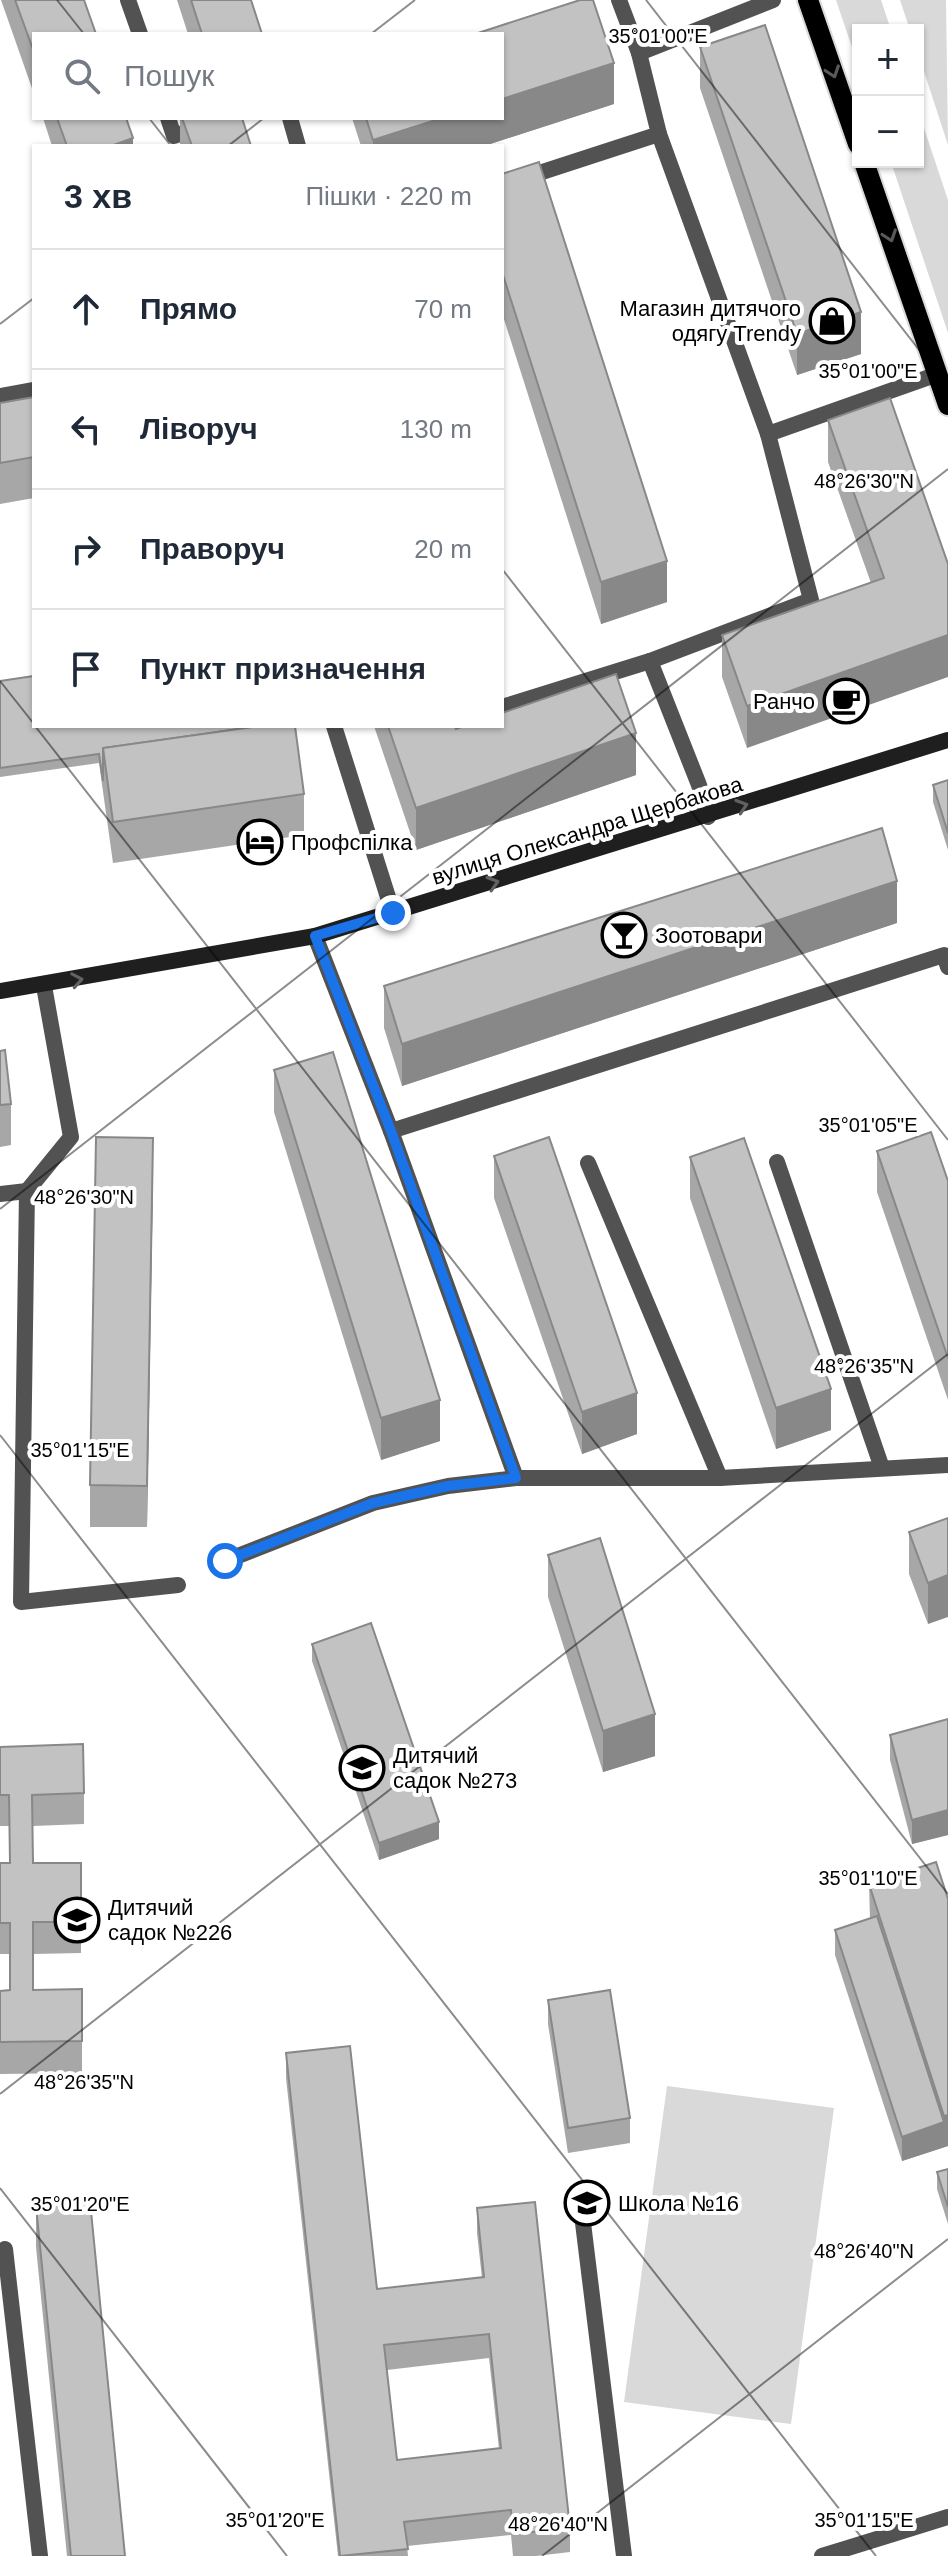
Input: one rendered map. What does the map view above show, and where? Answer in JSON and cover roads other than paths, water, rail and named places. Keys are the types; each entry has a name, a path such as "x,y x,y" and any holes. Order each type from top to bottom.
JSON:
{"main road":[{"path":"808,0 852,127"},
{"path":"866,168 948,405"}],"street":[{"name":"вулиця Олександра Щербакова","path":"0,991 44,986 315,936 708,817 948,740"}],"lane":[{"path":"128,0 139,32"},
{"path":"504,706 650,661 811,600 768,434 659,134 639,53 619,0"},
{"path":"639,53 773,0"},
{"path":"169,120 174,136 222,120"},
{"path":"291,120 297,144"},
{"path":"504,184 659,134"},
{"path":"768,434 938,374"},
{"path":"0,396 32,390"},
{"path":"650,661 699,785 708,817"},
{"path":"335,728 393,913"},
{"path":"315,936 391,1131 516,1478"},
{"path":"391,1131 944,955 948,967"},
{"path":"44,986 71,1137 27,1191 21,1602 178,1585"},
{"path":"777,1162 882,1468"},
{"path":"588,1163 720,1478"},
{"path":"0,1194 27,1191"},
{"path":"225,1561 373,1503 448,1486 516,1478 720,1478 948,1465"},
{"path":"583,2223 624,2556"},
{"path":"5,2249 40,2556"},
{"path":"822,2556 879,2548 948,2517"}],"place":[{"name":"Магазин дитячого одягу Trendy","path":"832,321"},
{"name":"Ранчо","path":"846,701"},
{"name":"Профспілка","path":"260,842"},
{"name":"Зоотовари","path":"624,935"},
{"name":"Дитячий садок №273","path":"362,1768"},
{"name":"Дитячий садок №226","path":"77,1920"},
{"name":"Школа №16","path":"587,2203"}]}
